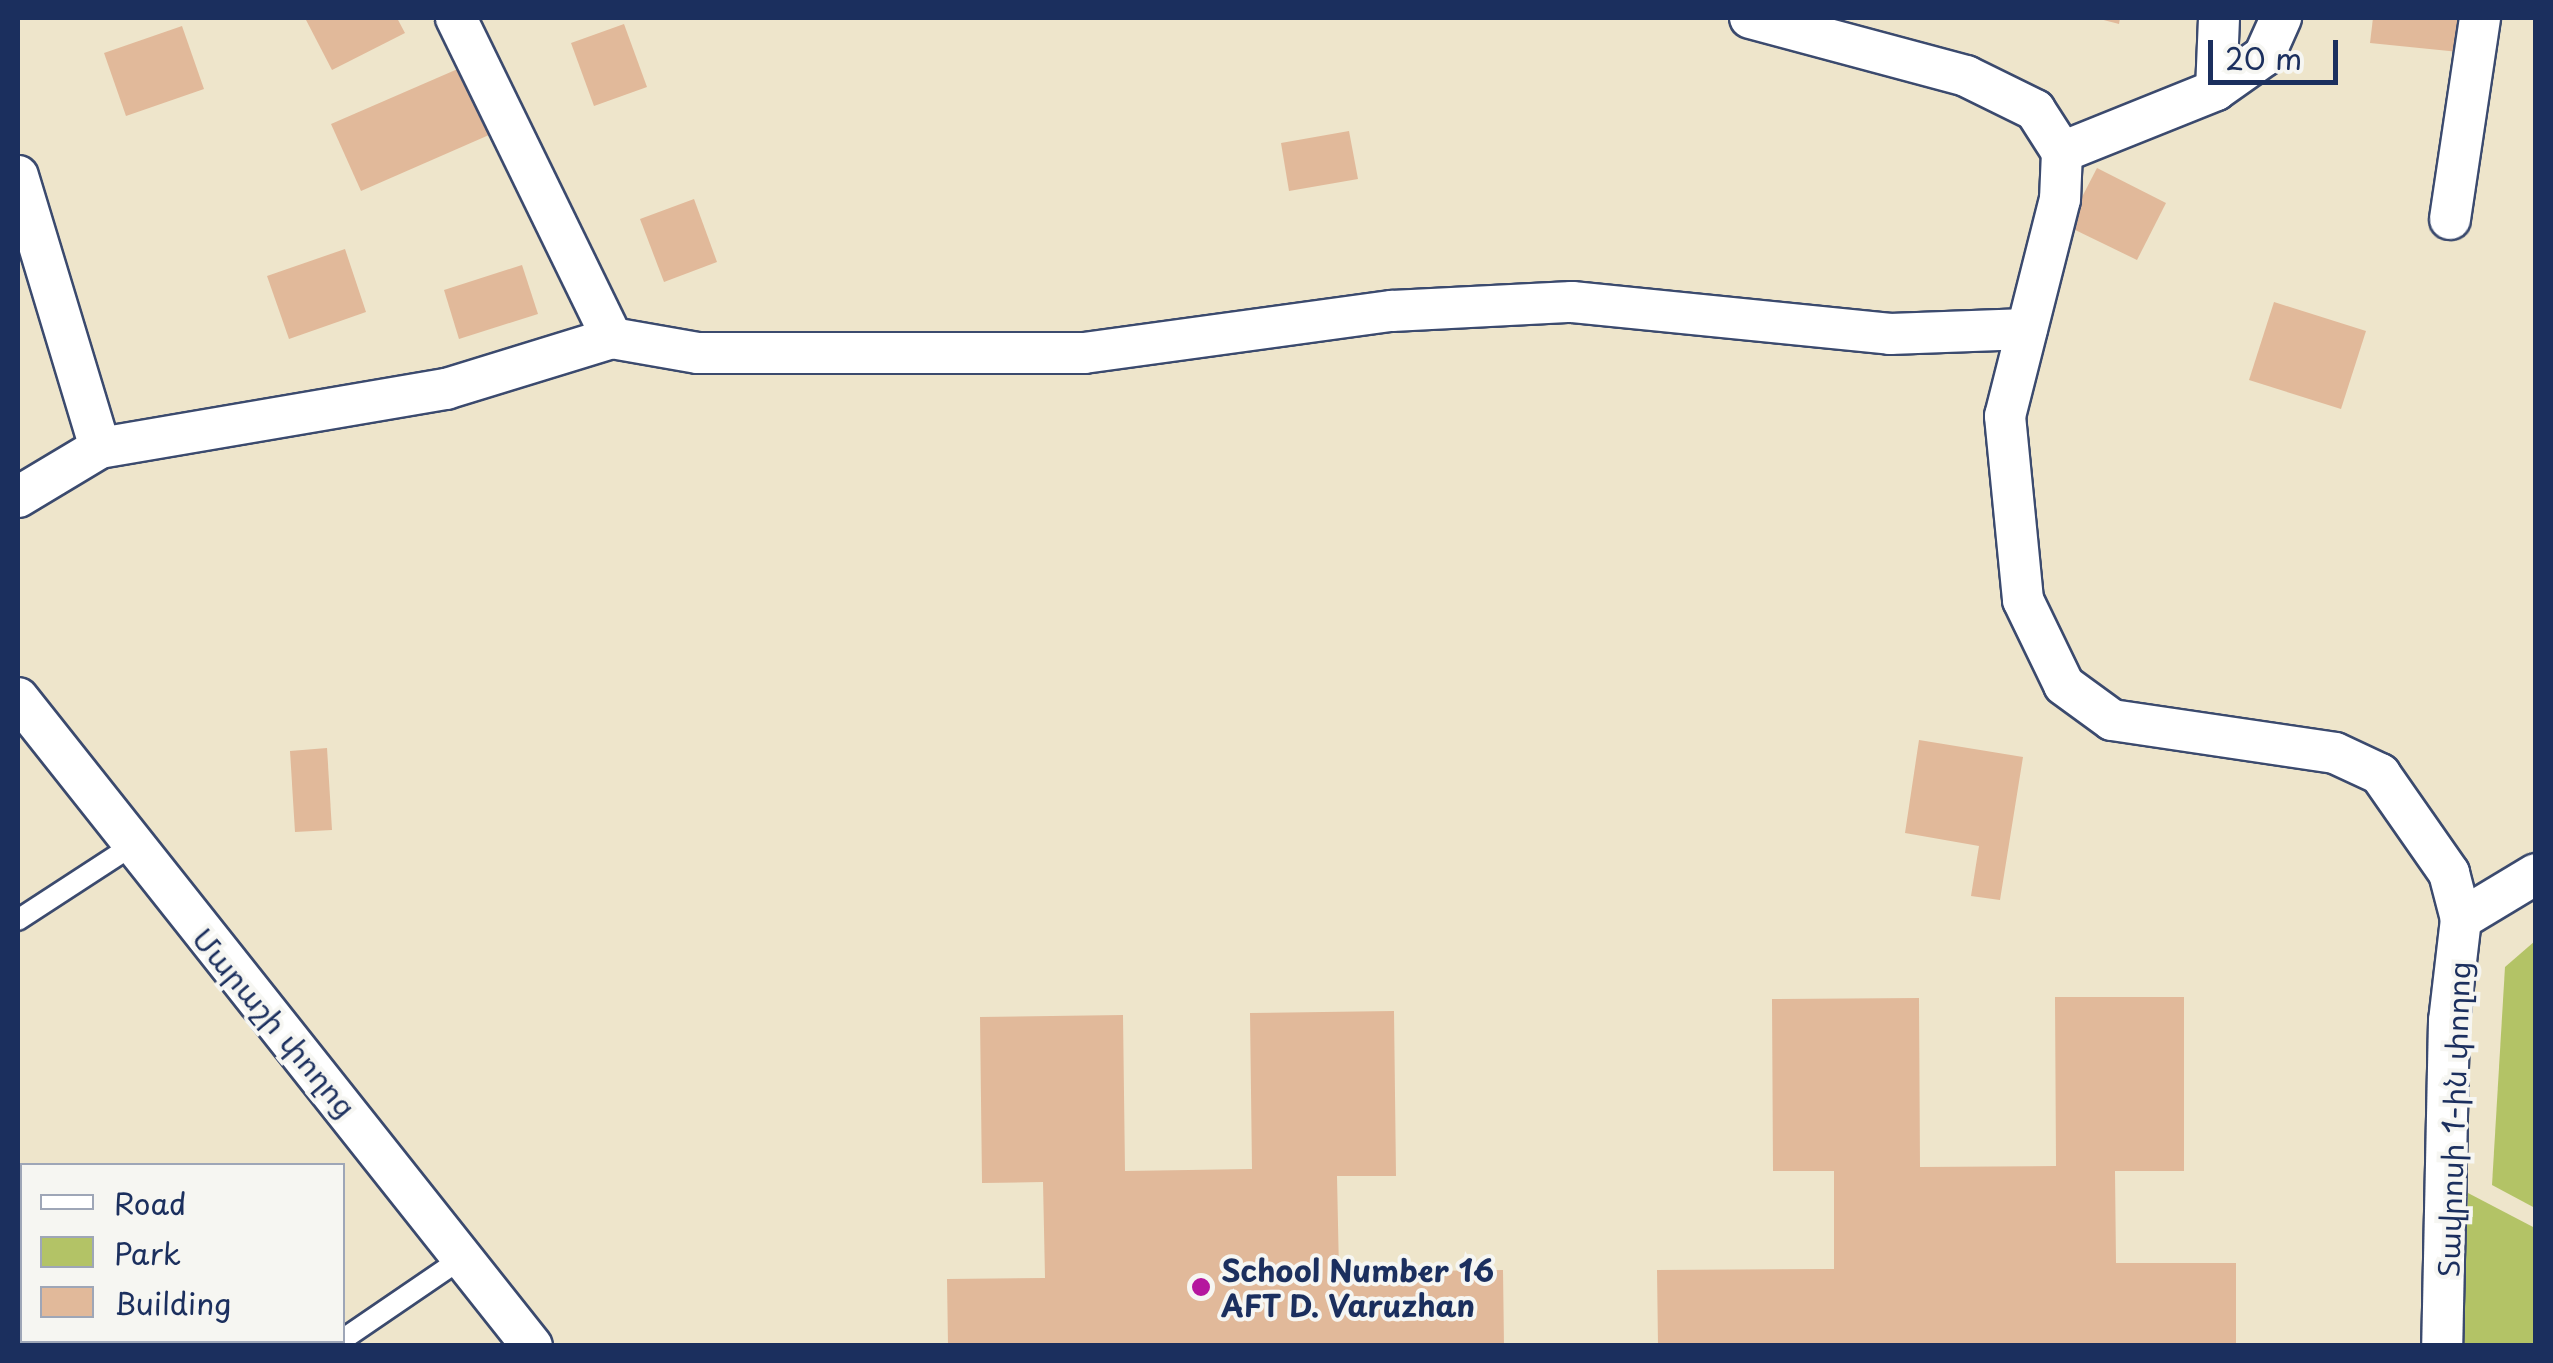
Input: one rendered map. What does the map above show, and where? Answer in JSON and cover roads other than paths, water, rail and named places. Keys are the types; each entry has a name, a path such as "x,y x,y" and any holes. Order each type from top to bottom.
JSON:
{"street":[{"path":"456,18 612,338"},
{"path":"1750,18 1966,76 2035,110 2062,152 2216,90 2264,56 2281,18"},
{"path":"2216,90 2219,18"},
{"path":"2450,220 2480,18"},
{"name":"Տավրոսի 1-ին փողոց","path":"2062,152 2060,198 2006,416 2007,506 2022,600 2064,685 2112,720 2335,753 2380,774 2449,873 2461,919 2450,1022 2442,1346"},
{"path":"18,176 29,242 100,448"},
{"path":"18,496 100,448 446,389 612,338 698,353 1084,353 1392,311 1572,302 1890,334 2027,329"},
{"name":"Մարաշի փողոց","path":"18,698 130,847 467,1254 532,1346"},
{"path":"2461,919 2536,874"}],"lane":[{"path":"18,920 130,847"},
{"path":"345,1338 467,1254"}],"place":[{"name":"School Number 16 AFT D. Varuzhan","path":"1201,1287"}]}
